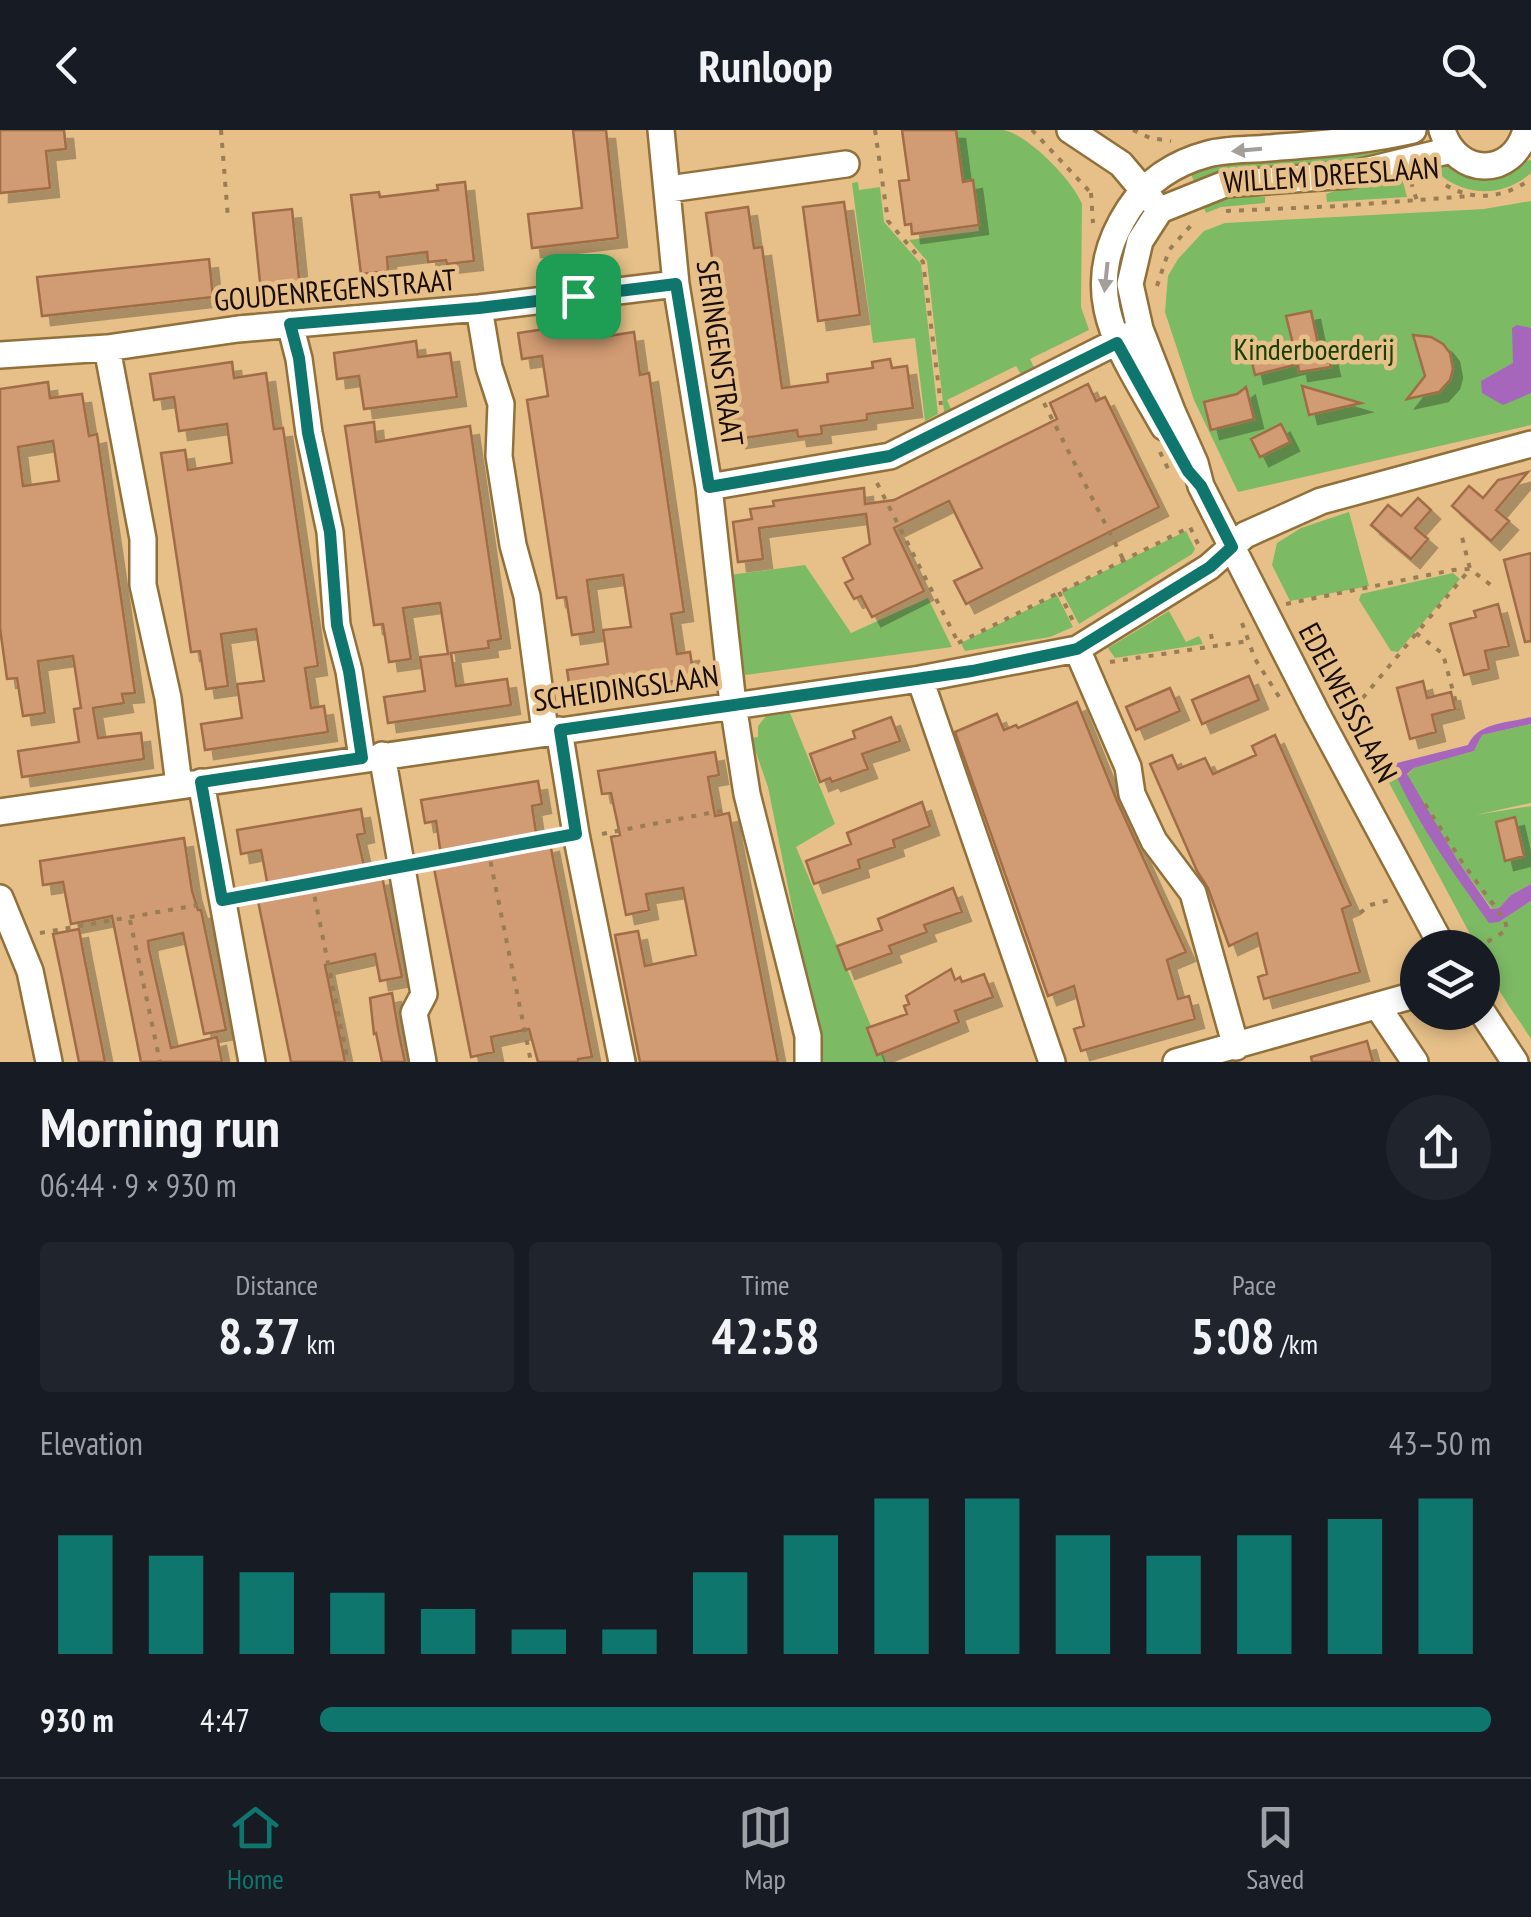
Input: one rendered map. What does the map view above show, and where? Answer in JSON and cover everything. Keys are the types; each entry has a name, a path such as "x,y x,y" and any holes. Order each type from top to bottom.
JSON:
{"street":[{"name":"SERINGENSTRAAT","path":"661,130 676,284 709,487 733,704 749,805 808,1036 808,1062"},
{"path":"1070,130 1122,164 1160,210"},
{"name":"WILLEM DREESLAAN","path":"1142,189 1174,165 1211,153 1368,139 1414,130"},
{"path":"1446,140 1472,165 1484,166 1498,164 1525,143"},
{"name":"WILLEM DREESLAAN","path":"1160,210 1225,184 1350,175 1446,140"},
{"path":"669,190 846,164"},
{"name":"EDELWEISSLAAN","path":"1142,189 1114,231 1102,280 1105,307 1117,343 1188,471 1201,486"},
{"name":"EDELWEISSLAAN","path":"1160,210 1140,241 1130,284 1140,329 1195,462 1201,486 1433,930"},
{"name":"GOUDENREGENSTRAAT","path":"0,356 108,348 290,324 479,308 676,284"},
{"path":"479,308 489,368 501,404 499,456 513,545 527,596 622,1062"},
{"path":"290,324 330,532 337,625 402,866 424,994 414,1014 423,1062"},
{"path":"709,487 890,456 1140,329"},
{"path":"108,348 142,538 143,585 168,698 222,900 252,1062"},
{"name":"SCHEIDINGSLAAN","path":"0,812 972,671 1077,649 1210,567 1245,535 1322,501 1531,444"},
{"path":"1077,649 1128,767 1132,794 1154,841 1193,893 1236,1046"},
{"path":"920,678 1052,1062"},
{"path":"0,898 30,970 48,1062"},
{"path":"1186,1060 1400,1000"},
{"path":"1378,1007 1415,1062"},
{"path":"1494,1030 1516,1062"}],"path":[{"path":"222,130 228,218"},
{"path":"874,130 888,221 924,262 944,429"},
{"path":"1032,130 1091,193"},
{"path":"1133,130 1164,140"},
{"path":"1518,188 1531,187"},
{"name":"WILLEM DREESLAAN","path":"1212,215 1470,196"},
{"path":"1154,299 1169,250 1197,220"},
{"path":"1035,384 1123,559"},
{"path":"866,462 972,671"},
{"path":"958,643 1190,526 1210,567"},
{"path":"1462,537 1470,569 1496,589"},
{"path":"1280,606 1470,569"},
{"path":"1343,721 1470,569"},
{"path":"1059,592 1076,626 1077,649 1097,664 1248,641"},
{"path":"1416,633 1443,654 1458,710"},
{"path":"1212,634 1213,646"},
{"path":"1425,804 1505,920 1507,930 1500,934"},
{"path":"16,938 488,849 749,805"},
{"path":"488,849 531,1062"},
{"path":"312,884 348,1062"},
{"path":"1360,914 1370,905 1399,898"},
{"path":"130,919 160,1062"}],"green space":[{"path":"956,130 1013,133 1048,160 1077,194 1082,204 1081,307 1089,330 1030,359 1037,374 1025,381 1016,366 947,400 954,416 945,420 927,261 909,240 979,231 973,181 963,182"},
{"path":"1393,143 1397,158 1195,185 1189,168 1213,161"},
{"path":"1531,160 1531,173 1519,182 1492,191 1452,183 1429,164 1439,163 1467,173"},
{"path":"1400,170 1407,197 1327,202 1326,194"},
{"path":"858,182 859,190 880,187 884,222 921,264 938,414 925,421 915,338 873,343 852,183"},
{"path":"1217,196 1265,197 1265,203 1221,207 1206,213 1201,200"},
{"name":"Kinderboerderij","path":"1531,201 1531,425 1238,492 1194,400 1165,312 1168,276 1204,231 1225,223 1484,209"},
{"path":"1349,512 1369,586 1290,601 1272,565 1277,543 1301,528"},
{"path":"1186,531 1195,549 1192,554 1079,624 1062,592"},
{"path":"805,565 851,633 928,598 952,647 745,675 729,575"},
{"path":"1453,573 1460,579 1398,652 1391,651 1359,600 1361,594"},
{"path":"1057,595 1073,627 1050,637 965,651 961,643"},
{"path":"1169,611 1186,642 1199,636 1203,644 1115,658 1108,648"},
{"path":"790,713 835,824 796,847 886,1062 820,1062 768,787 751,738 758,737 758,726 766,716"},
{"path":"1531,724 1531,803 1475,815 1531,806 1531,884 1492,909 1407,775 1414,768 1474,751 1482,735"},
{"path":"1397,763 1394,771 1499,922 1531,901 1531,1039 1500,991 1500,930 1468,930 1380,766"}],"shaded area":[{"path":"1512,328 1531,328 1531,393 1503,405 1482,393 1481,381 1513,363"},
{"path":"1531,717 1531,724 1482,735 1474,751 1414,768 1407,774 1491,909 1499,908 1511,895 1531,884 1531,901 1499,922 1489,923 1426,830 1394,771 1397,763 1468,745 1486,728"}],"building":[{"path":"0,130 64,130 66,149 46,151 50,188 0,193"},
{"path":"573,130 606,130 618,238 532,248 528,214 582,208"},
{"path":"902,130 956,130 963,182 973,180 979,225 912,234 911,224 905,225 899,181 909,180"},
{"path":"465,182 474,261 428,262 427,252 387,257 388,271 361,274 351,195 379,192 380,197 438,190 437,185"},
{"path":"844,202 860,315 818,321 803,207"},
{"path":"748,207 754,248 762,247 782,388 828,382 827,374 873,368 872,362 890,359 892,368 907,366 913,408 821,426 822,434 798,437 797,430 737,439 706,213"},
{"path":"292,209 300,288 261,292 253,213"},
{"path":"209,259 213,297 42,316 37,277"},
{"path":"1311,311 1318,344 1326,346 1331,367 1299,372 1298,364 1255,375 1250,354 1293,344 1286,316"},
{"path":"600,321 602,337 634,332 640,375 649,373 684,612 671,614 677,654 690,652 694,678 571,697 567,670 608,664 603,630 631,627 623,575 587,580 594,632 572,635 566,597 557,598 527,400 548,396 542,356 522,359 518,333"},
{"path":"1413,335 1431,337 1443,344 1450,353 1453,369 1450,380 1439,392 1407,399 1425,376"},
{"path":"416,341 418,357 450,353 457,397 364,409 359,376 337,379 334,353"},
{"path":"232,362 234,378 266,373 274,429 283,428 318,666 305,668 311,708 324,706 328,732 205,750 201,724 242,718 237,684 264,681 256,629 221,634 228,686 206,689 200,651 191,652 161,453 185,450 188,470 232,463 227,424 179,431 174,397 154,400 150,374"},
{"path":"48,382 50,398 82,394 89,436 97,434 135,693 122,694 124,703 93,708 98,738 141,733 144,759 22,777 18,751 79,742 74,709 81,708 73,656 38,661 45,713 23,716 17,678 7,679 0,628 0,389","holes":["53,441 59,481 23,486 18,447"]},
{"path":"1088,384 1096,401 1105,397 1159,507 966,604 954,581 982,568 949,501 894,528 924,591 872,617 861,596 854,599 845,583 853,579 843,558 870,544 866,514 759,528 763,559 738,562 733,522 752,519 750,509 774,506 773,501 864,488 865,504 894,500 1057,419 1050,403"},
{"path":"1302,386 1361,403 1309,415"},
{"path":"1246,387 1254,419 1211,430 1204,402 1237,394"},
{"path":"374,422 376,442 470,426 501,639 488,641 489,648 451,653 456,686 507,679 511,705 388,723 384,697 425,691 420,657 448,654 440,603 403,608 411,659 389,662 383,624 374,625 345,426"},
{"path":"1281,424 1290,442 1260,457 1251,439"},
{"path":"1528,472 1496,510 1509,521 1491,541 1452,506 1469,486 1483,498 1498,480"},
{"path":"1418,498 1431,510 1415,528 1428,539 1411,559 1371,525 1388,505 1401,516"},
{"path":"1531,553 1531,641 1525,642 1504,560"},
{"path":"1498,604 1509,646 1485,651 1489,669 1464,675 1450,624 1476,617 1474,611"},
{"path":"1249,676 1259,700 1202,724 1192,700"},
{"path":"1423,681 1427,698 1451,692 1455,709 1432,715 1436,732 1410,739 1397,688"},
{"path":"1170,688 1180,711 1136,730 1126,707"},
{"path":"1077,702 1186,952 1167,960 1178,999 1189,996 1195,1019 1081,1051 1074,1029 1084,1026 1074,986 1048,996 955,732 997,714 1004,730 1016,725 1018,728"},
{"path":"891,717 900,741 862,754 868,769 832,782 830,778 820,782 810,754 855,738 853,731"},
{"path":"1275,735 1351,905 1342,909 1360,972 1264,999 1258,977 1267,974 1257,933 1229,946 1208,888 1150,764 1172,755 1178,769 1205,758 1213,774 1256,755 1252,746"},
{"path":"715,752 719,775 708,777 715,816 729,813 778,1062 640,1062 615,935 638,931 645,966 696,955 683,888 646,894 649,910 626,915 611,837 620,835 611,793 602,794 598,771"},
{"path":"538,781 542,804 532,806 538,846 550,843 592,1057 578,1062 538,1062 529,1029 491,1037 494,1052 471,1057 433,863 442,862 436,821 425,823 421,800"},
{"path":"922,802 930,826 893,840 895,847 858,860 860,868 814,884 806,861 851,844 847,833"},
{"path":"361,809 365,833 357,835 367,879 382,876 402,977 380,981 375,954 325,965 345,1062 291,1062 257,896 269,892 261,850 241,854 237,830"},
{"path":"1515,817 1524,856 1505,861 1496,822"},
{"path":"184,838 192,891 201,910 226,1030 204,1034 183,933 148,941 149,949 171,1048 217,1037 222,1062 141,1062 112,916 71,924 63,882 43,885 40,861"},
{"path":"953,888 962,912 924,925 927,932 889,946 892,953 846,970 837,946 882,930 878,919"},
{"path":"79,929 105,1062 79,1062 53,934"},
{"path":"951,969 955,980 960,977 962,982 984,974 993,997 955,1011 959,1022 877,1055 867,1028 907,1014 906,996"},
{"path":"392,993 405,1062 382,1062 374,1034 370,998"},
{"path":"1367,1041 1373,1062 1312,1062 1311,1057"}],"route":[{"path":"676,284 709,487 890,456 1117,343 1232,547 1210,567 1077,649 972,671 560,730 576,834 222,900 201,782 362,758 349,671 337,625 330,532 290,324 578,296 676,284"}]}
